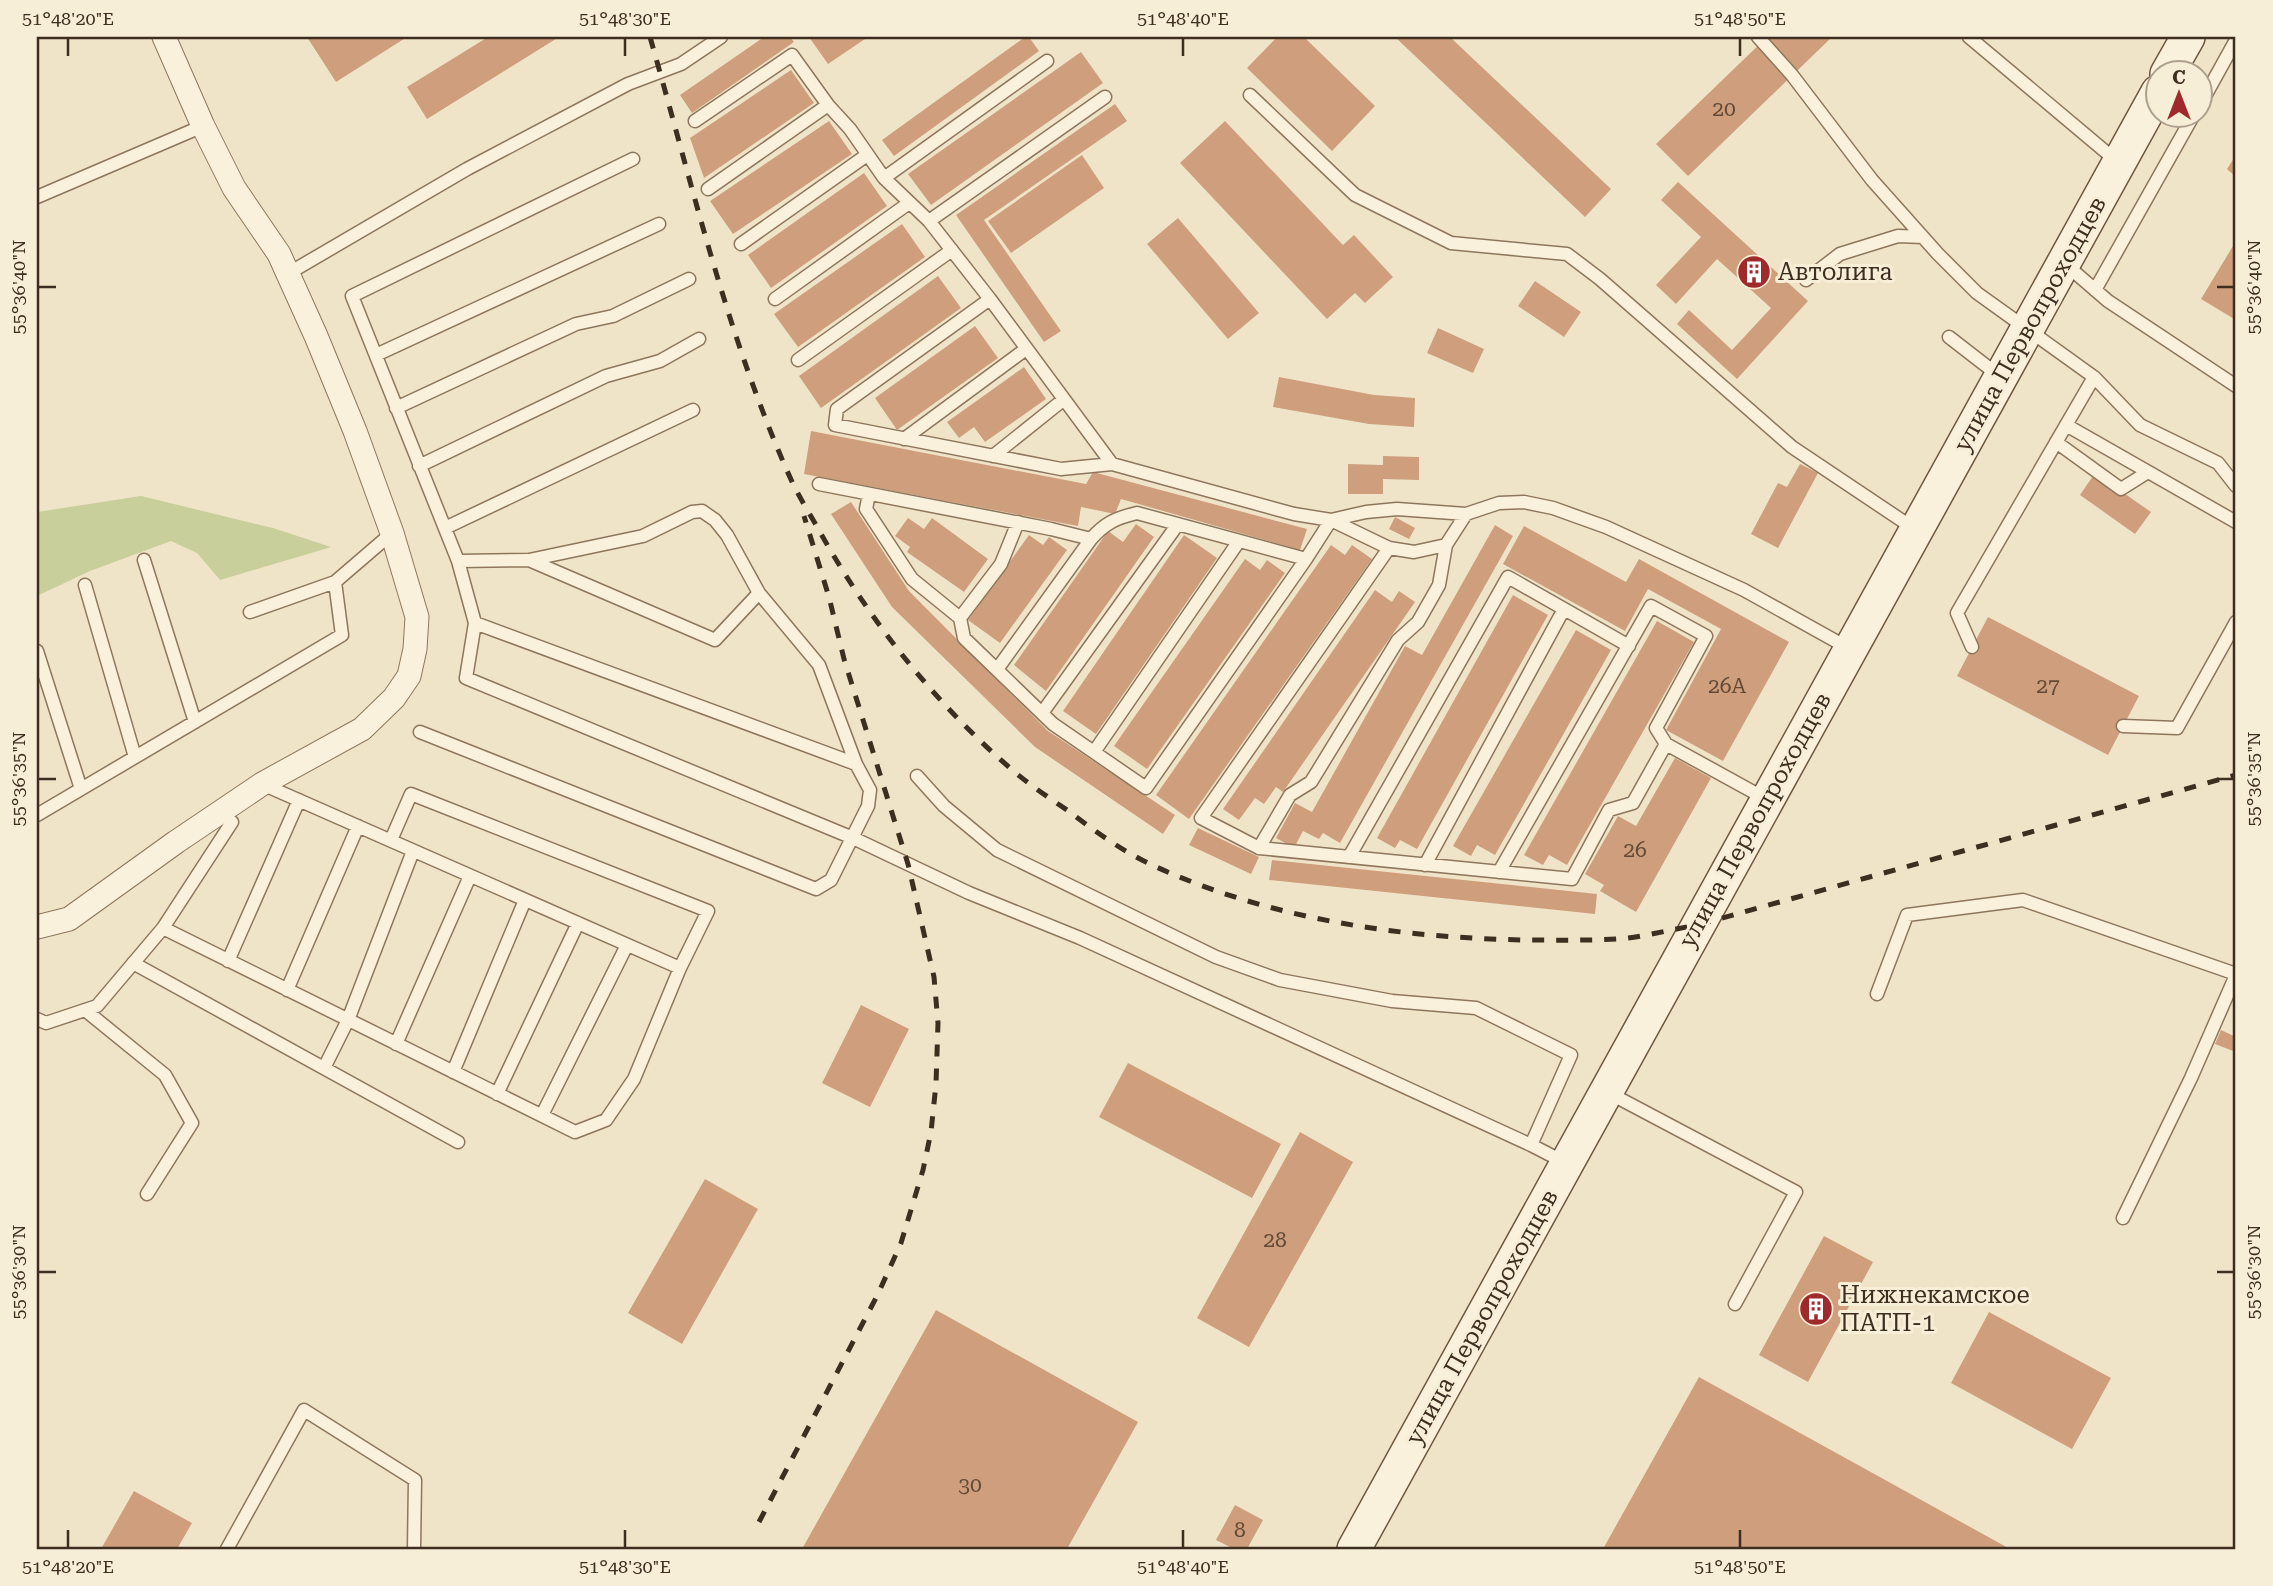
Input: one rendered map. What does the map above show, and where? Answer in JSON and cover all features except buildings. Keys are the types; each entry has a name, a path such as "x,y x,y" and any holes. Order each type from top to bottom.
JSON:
{"street":[{"path":"37,927 69,919 262,784 362,729 394,698 409,676 415,649 417,617 392,533 355,431 289,273 263,227 234,188 164,37"},
{"path":"2175,60 2188,37"},
{"name":"улица Первопроходцев","path":"1354,1549 2144,117"}],"lane":[{"path":"289,273 467,169 628,84 681,64 721,37"},
{"path":"1758,37 1792,75 1872,180 1977,293 2094,377 2140,425 2218,463 2236,486"},
{"path":"1969,37 2119,163"},
{"path":"2214,80 2236,40"},
{"path":"695,121 792,55 828,105 850,128 884,178 929,221 952,250 1112,464"},
{"path":"884,178 1047,61"},
{"path":"1250,95 1355,195 1451,243 1567,254 1600,279 1792,447 1916,530"},
{"path":"929,221 1105,97"},
{"path":"708,189 828,105"},
{"path":"37,197 203,126"},
{"path":"2095,290 2185,130"},
{"path":"741,244 867,155"},
{"path":"633,159 352,296 458,561 475,622 466,678 853,838 969,893 1080,937 1531,1144 1566,1163"},
{"path":"775,299 909,203"},
{"path":"376,355 659,224"},
{"path":"1806,280 1840,254 1898,236 1923,237"},
{"path":"798,360 952,250"},
{"path":"2064,263 2108,301 2236,386"},
{"path":"396,408 576,324 613,316 689,279"},
{"path":"990,299 837,409 835,425 1061,469 1112,464 1294,514 1331,520 1389,548 1414,552 1446,545"},
{"path":"1948,337 2001,377"},
{"path":"419,466 606,376 660,361 699,339"},
{"path":"904,439 1026,349"},
{"path":"1972,647 1957,613 2094,377"},
{"path":"993,456 1062,400"},
{"path":"445,528 693,410"},
{"path":"2066,425 2236,522"},
{"path":"2056,442 2121,489 2148,472"},
{"path":"819,484 1091,538"},
{"path":"869,494 866,509 912,579 960,618 964,638 1054,724 1146,788 1331,520 1366,512 1397,509 1466,514 1499,503 1524,502 1553,508 1606,527 1744,590 1850,649"},
{"path":"420,732 816,889 831,880 867,806 870,790 856,764 819,665 759,593 727,535 715,520 702,511 692,512 643,536 529,560 458,561"},
{"path":"998,668 1091,538 1103,525 1116,518 1137,513 1306,559"},
{"path":"1259,848 1290,795 1311,782 1398,639 1418,622 1439,585 1446,545 1466,514"},
{"path":"960,618 1001,564 1018,522"},
{"path":"1042,713 1178,524"},
{"path":"250,612 335,582 392,533"},
{"path":"1094,752 1239,541"},
{"path":"1389,548 1201,818 1259,848 1572,879 1609,810 1633,803 1666,744"},
{"path":"144,560 195,722"},
{"path":"529,560 715,639 759,593"},
{"path":"1349,857 1508,577 1629,646"},
{"path":"37,815 342,635 335,582"},
{"path":"85,585 135,757"},
{"path":"1499,872 1651,606 1706,636 1656,728 1666,744 1767,799"},
{"path":"1424,864 1564,609"},
{"path":"475,622 856,764"},
{"path":"2123,726 2177,729 2236,622"},
{"path":"37,651 81,789"},
{"path":"917,776 944,806 997,850 1216,957 1280,980 1392,1001 1476,1008 1571,1055 1531,1144"},
{"path":"262,784 680,968"},
{"path":"163,928 575,1132 606,1120 634,1079 680,968 708,911 411,794 390,841"},
{"path":"228,961 299,800"},
{"path":"37,1019 46,1023 97,1006 163,928 232,822"},
{"path":"287,990 358,826"},
{"path":"324,1068 348,1020 413,851"},
{"path":"396,1044 470,876"},
{"path":"453,1072 525,900"},
{"path":"1877,993 1907,915 2022,900 2236,975 2191,1078 2123,1217"},
{"path":"497,1094 578,923"},
{"path":"542,1115 627,945"},
{"path":"133,963 458,1142"},
{"path":"85,1010 165,1075 192,1123 147,1194"},
{"path":"1605,1091 1796,1192 1735,1304"},
{"path":"227,1549 304,1410 415,1480 414,1549"}],"green space":[{"path":"141,496 273,528 331,547 220,580 197,553 171,541 90,571 37,596 37,512"}],"railway":[{"path":"650,37 713,263 749,375 793,484 839,565 882,628 929,688 982,743 1038,790 1108,840 1152,865 1196,884 1288,912 1383,930 1526,940 1628,938 1697,925 2236,775"},
{"path":"759,1522 878,1294 901,1243 923,1170 931,1132 936,1084 938,1023 934,977 908,864 844,659 829,597 804,516"}],"place":[{"name":"Автолига","path":"1754,272"},
{"name":"Нижнекамское ПАТП-1","path":"1816,1309"}]}
